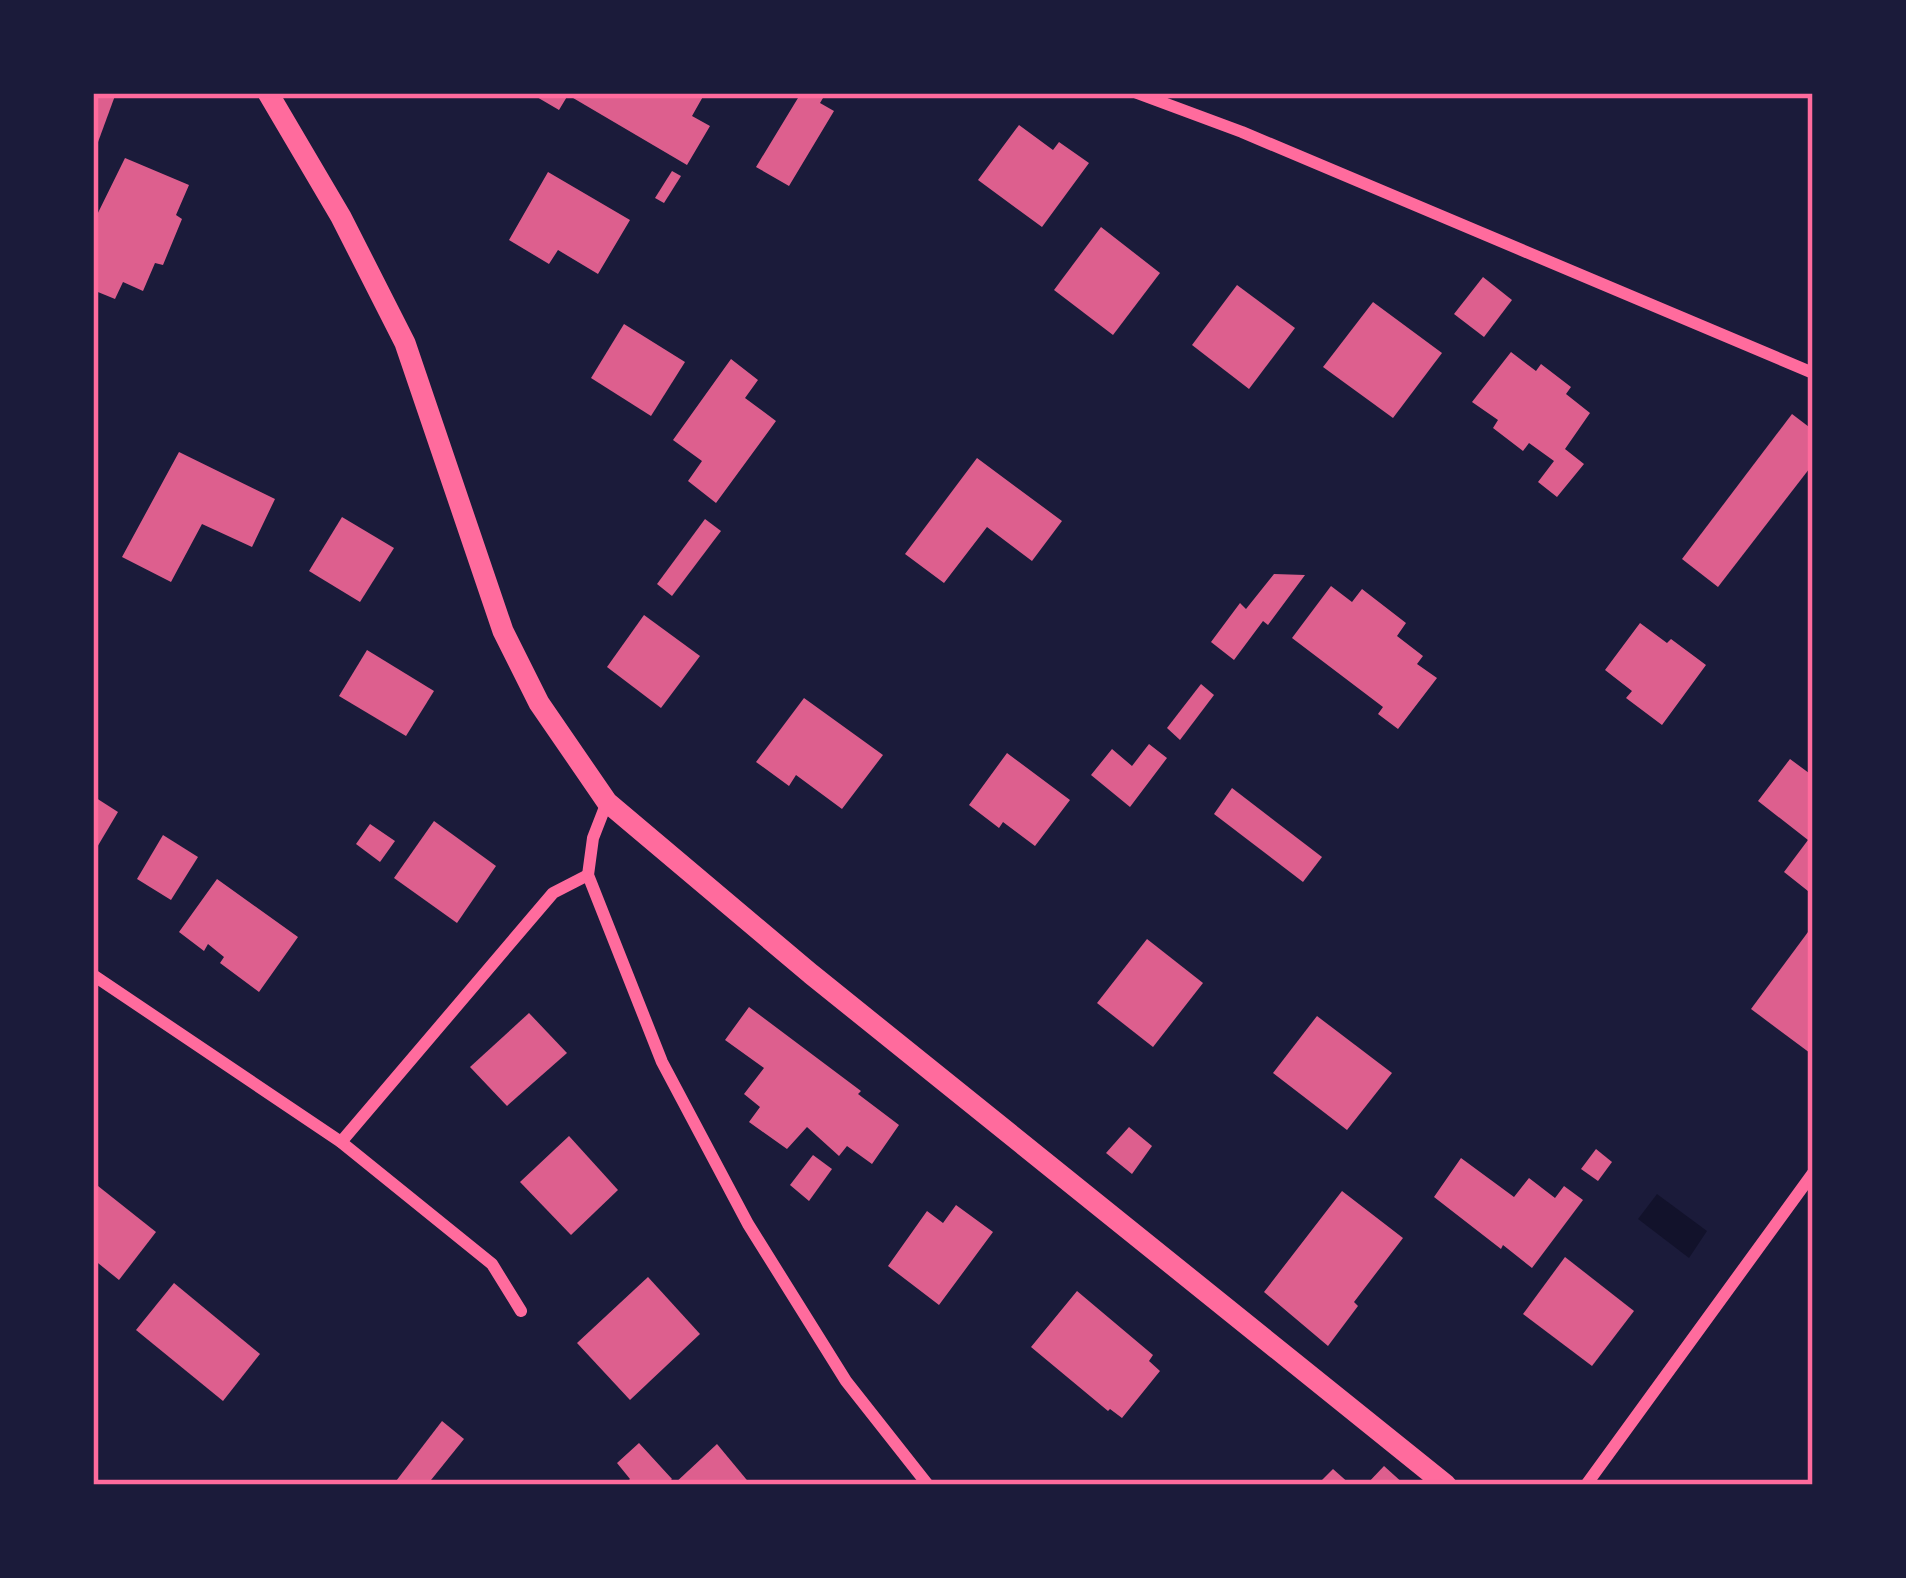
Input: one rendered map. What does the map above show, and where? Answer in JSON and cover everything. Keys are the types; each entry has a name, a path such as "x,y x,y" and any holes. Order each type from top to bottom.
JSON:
{"street":[{"path":"268,93 341,217 405,343 503,631 538,703 607,802 811,974 1446,1485"},
{"path":"1137,93 1242,132 1813,373"},
{"path":"607,802 593,838 588,874 662,1062 748,1224 846,1381 928,1485"},
{"path":"341,1142 553,893 588,874"},
{"path":"93,975 341,1142 492,1264 521,1311"},
{"path":"1586,1485 1813,1172"}],"shaded area":[{"path":"1657,1194 1707,1231 1689,1258 1638,1219"}],"building":[{"path":"93,93 116,93 94,153 93,153"},
{"path":"530,93 705,93 692,116 710,126 687,165 568,95 559,110"},
{"path":"801,93 826,93 820,103 834,111 789,186 756,167"},
{"path":"1019,125 1053,150 1059,142 1089,163 1042,227 978,180"},
{"path":"125,158 189,185 176,215 182,219 163,265 155,263 143,291 123,282 115,299 93,290 93,223"},
{"path":"672,171 681,176 664,203 655,198"},
{"path":"548,172 630,220 598,274 558,250 549,264 509,240"},
{"path":"1101,227 1160,273 1113,335 1054,290"},
{"path":"1483,277 1512,300 1484,337 1454,314"},
{"path":"1237,285 1295,328 1249,389 1192,345"},
{"path":"1373,302 1442,353 1393,418 1323,367"},
{"path":"624,324 685,362 651,416 591,378"},
{"path":"1511,352 1536,371 1541,364 1571,387 1566,394 1590,413 1565,449 1584,464 1557,497 1538,482 1554,461 1529,443 1523,451 1493,428 1498,420 1472,402"},
{"path":"731,359 758,380 745,398 776,421 716,503 688,481 702,461 673,440"},
{"path":"1792,414 1813,430 1813,464 1718,587 1682,559"},
{"path":"179,452 275,499 252,547 202,524 171,582 122,557"},
{"path":"977,458 1062,521 1032,561 987,527 944,583 905,554"},
{"path":"342,517 394,548 360,602 309,571"},
{"path":"705,519 721,531 672,596 657,584"},
{"path":"1274,574 1305,575 1268,625 1263,621 1234,660 1211,642 1240,603 1246,609"},
{"path":"1331,586 1352,602 1362,589 1406,623 1397,636 1423,656 1417,664 1437,678 1398,729 1378,714 1383,707 1292,638"},
{"path":"644,615 700,656 661,708 607,667"},
{"path":"1640,623 1706,665 1662,725 1626,698 1632,691 1605,670"},
{"path":"367,650 434,691 406,736 339,696"},
{"path":"1201,684 1214,695 1180,740 1167,728"},
{"path":"804,698 883,755 842,809 796,775 789,786 756,762"},
{"path":"1149,744 1167,758 1130,807 1091,775 1112,749 1132,766"},
{"path":"1007,753 1070,800 1035,846 1003,822 999,828 969,805"},
{"path":"1790,759 1813,776 1813,895 1784,872 1808,840 1758,801"},
{"path":"1232,788 1322,857 1303,882 1214,814"},
{"path":"93,796 118,812 93,854"},
{"path":"434,821 496,866 457,923 394,878"},
{"path":"370,824 395,841 380,862 356,844"},
{"path":"163,835 198,857 171,900 137,879"},
{"path":"217,879 298,937 259,992 220,963 224,957 208,944 204,951 179,932"},
{"path":"1808,932 1813,936 1810,1053 1751,1009"},
{"path":"1147,939 1203,983 1153,1047 1097,1003"},
{"path":"749,1007 899,1125 872,1164 847,1146 839,1156 807,1127 787,1149 749,1122 760,1107 744,1094 764,1068 725,1040"},
{"path":"529,1013 567,1053 507,1106 470,1067"},
{"path":"1317,1016 1392,1073 1347,1130 1273,1073"},
{"path":"1129,1127 1152,1146 1132,1174 1106,1153"},
{"path":"569,1136 618,1190 571,1235 520,1182"},
{"path":"1596,1149 1612,1162 1598,1181 1581,1169"},
{"path":"813,1155 832,1169 809,1201 790,1185"},
{"path":"1461,1158 1514,1197 1529,1178 1555,1198 1564,1186 1583,1200 1532,1268 1434,1197"},
{"path":"93,1182 156,1232 119,1280 93,1259"},
{"path":"1342,1191 1403,1238 1354,1302 1358,1306 1328,1346 1264,1292"},
{"path":"956,1205 993,1232 939,1305 888,1266 927,1211 943,1223"},
{"path":"1565,1257 1634,1311 1592,1366 1523,1314"},
{"path":"648,1277 700,1334 630,1400 577,1343"},
{"path":"174,1283 260,1354 223,1401 136,1330"},
{"path":"1077,1291 1153,1355 1149,1361 1160,1371 1122,1418 1031,1347"},
{"path":"442,1421 464,1439 427,1485 393,1485"},
{"path":"639,1443 672,1479 666,1485 624,1485 630,1479 617,1463"},
{"path":"717,1444 751,1485 673,1485"},
{"path":"1384,1466 1405,1485 1366,1485"},
{"path":"1333,1469 1351,1485 1317,1485"}]}
